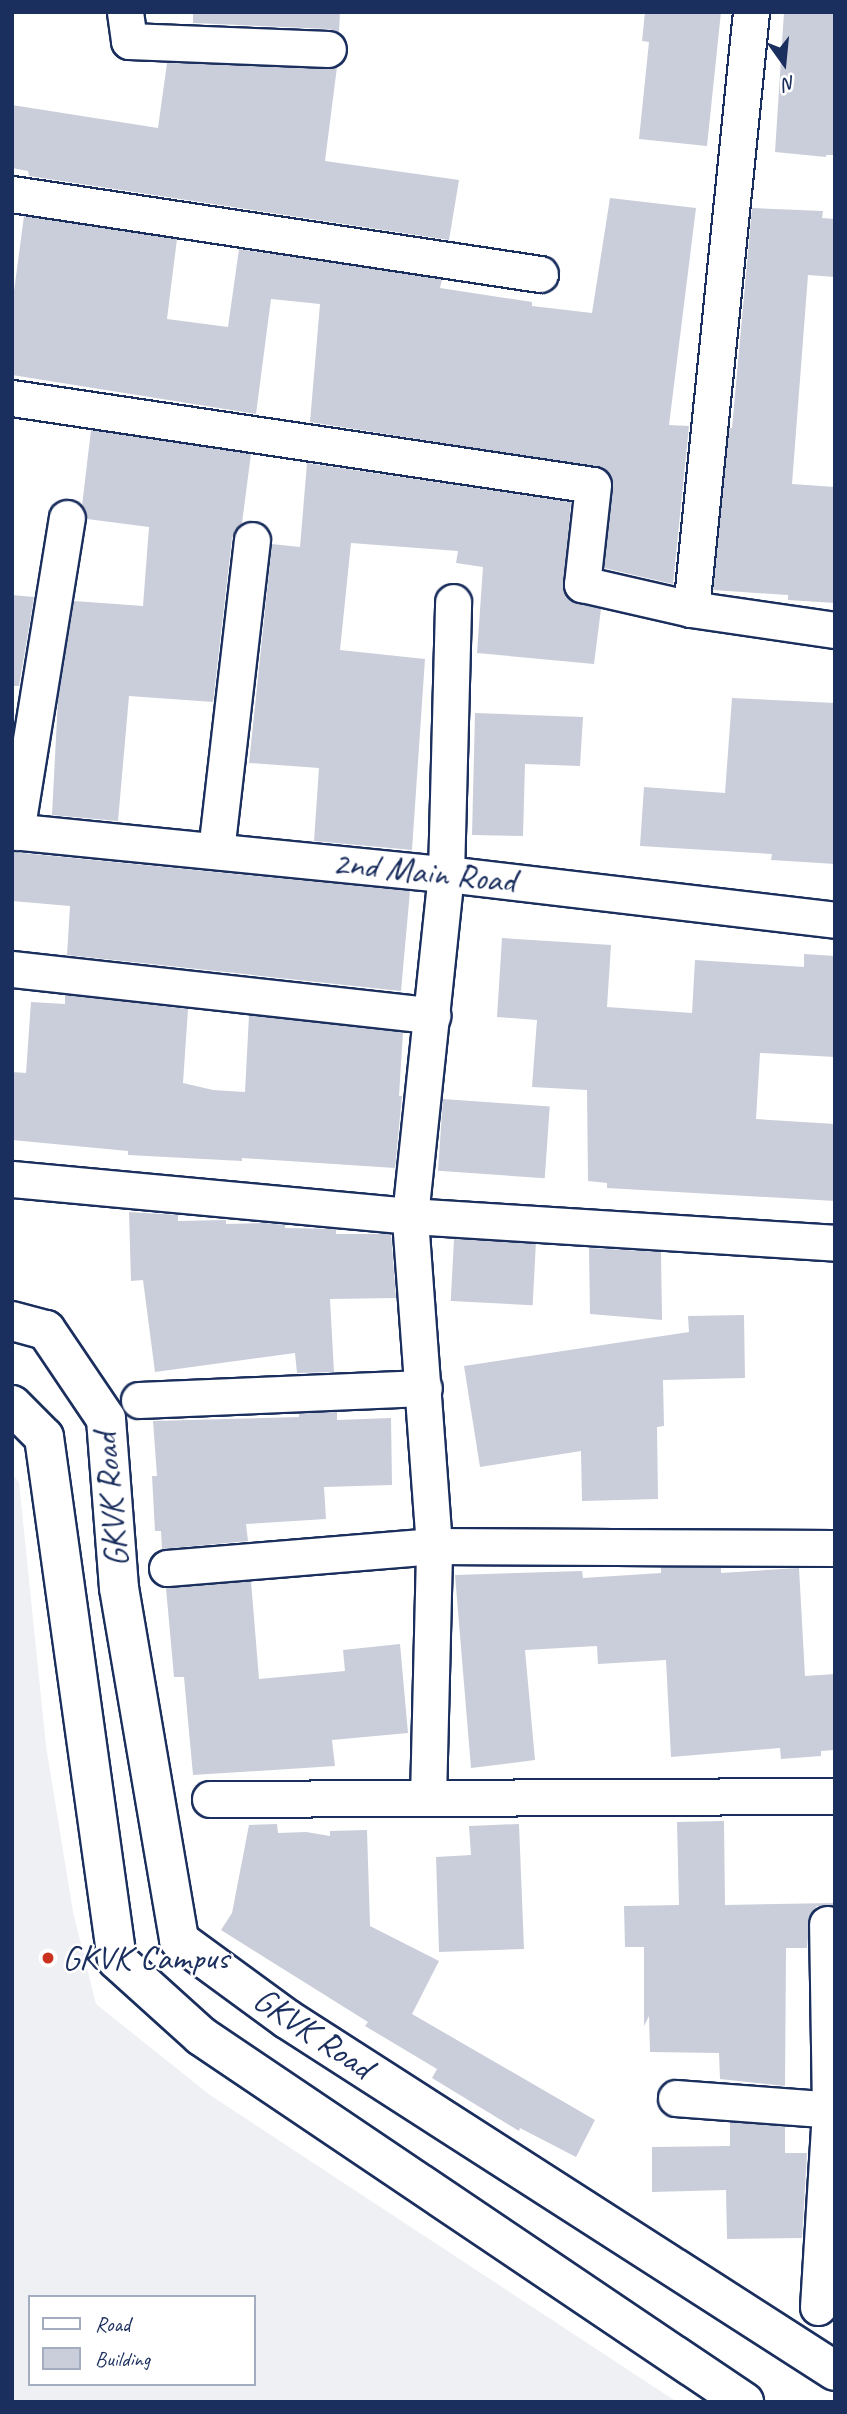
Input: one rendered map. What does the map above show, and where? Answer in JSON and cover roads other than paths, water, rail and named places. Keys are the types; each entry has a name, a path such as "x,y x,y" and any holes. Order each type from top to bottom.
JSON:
{"main road":[{"name":"GKVK Road","path":"12,1321 46,1330 106,1419 119,1588 179,1940 287,2019 835,2371"},
{"name":"GKVK Road","path":"12,1405 44,1437 117,1960 201,2036 744,2402"}],"street":[{"path":"124,12 129,41 328,49"},
{"path":"691,609 730,199 751,12"},
{"path":"12,194 540,274"},
{"path":"12,398 593,485 582,584 691,609 835,630"},
{"path":"14,831 67,518"},
{"path":"216,850 253,540"},
{"path":"428,1798 434,1546 410,1216 446,874 453,602"},
{"name":"2nd Main Road","path":"14,831 446,874 835,920"},
{"path":"12,969 432,1015"},
{"path":"12,1179 410,1216 835,1243"},
{"path":"139,1401 424,1388"},
{"path":"167,1568 434,1546 835,1549"},
{"path":"210,1799 835,1796"},
{"path":"818,2306 832,2110 827,1924"},
{"path":"676,2098 832,2110"}],"place":[{"name":"GKVK Campus","path":"48,1958"}]}
